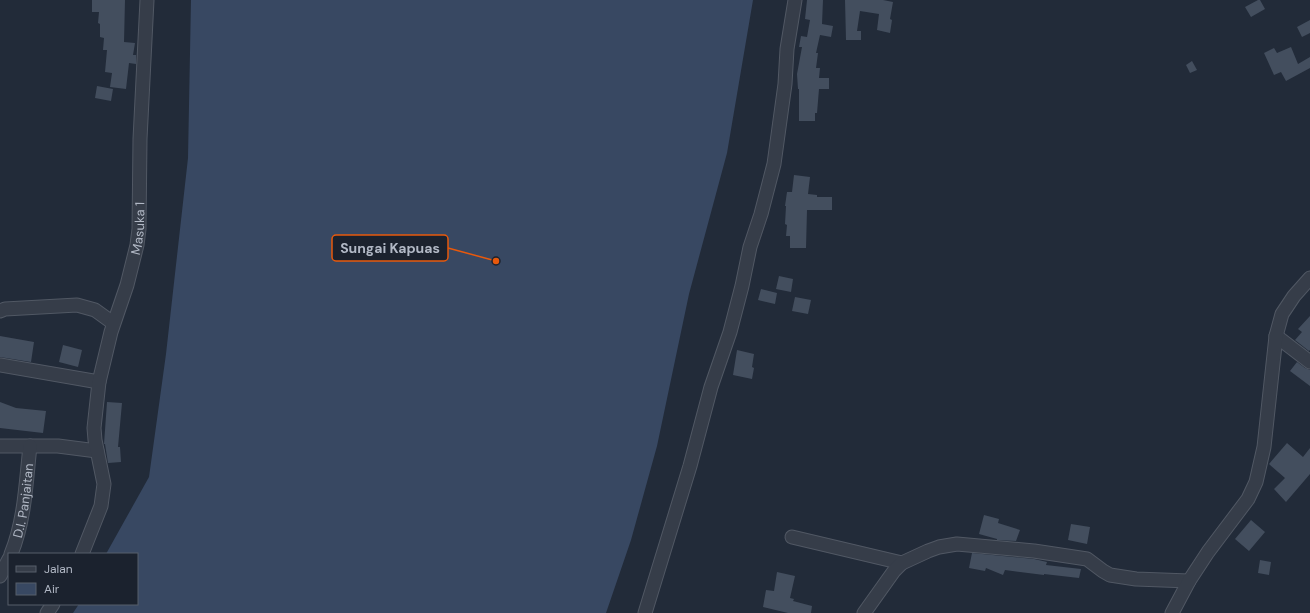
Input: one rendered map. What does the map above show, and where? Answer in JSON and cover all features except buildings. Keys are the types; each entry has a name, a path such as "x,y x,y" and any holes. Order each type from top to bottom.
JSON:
{"street":[{"name":"Masuka 1","path":"82,553 101,506 104,484 94,428 99,382 138,245 140,139 147,0"},
{"path":"645,613 690,466 711,388 730,332 750,247 761,214 774,164 785,84 787,49 795,0"},
{"path":"1172,613 1189,581 1208,552 1248,499 1256,482 1264,447 1276,336 1282,314 1294,296 1310,278"},
{"path":"0,311 5,309 77,305 116,318"},
{"path":"1276,336 1310,362"},
{"path":"0,365 99,382"},
{"path":"0,446 58,446 97,451"},
{"name":"D.I. Panjaitan","path":"11,553 22,520 30,446"},
{"path":"792,537 902,563"},
{"path":"864,613 887,580 902,563 928,550 957,544 1027,550 1086,559 1110,575 1136,579 1189,581"},
{"path":"0,576 8,561"}],"water":[{"path":"191,0 753,0 727,153 689,294 657,446 631,540 606,613 73,613 78,605 138,605 138,553 107,553 149,477 166,354 188,158"}],"place":[{"name":"Sungai Kapuas","path":"496,261"}]}
